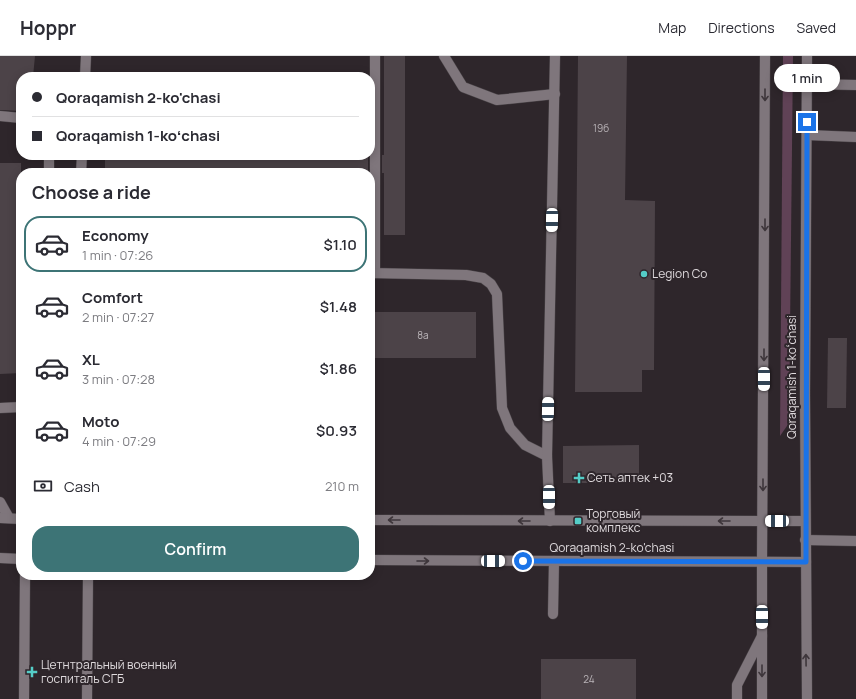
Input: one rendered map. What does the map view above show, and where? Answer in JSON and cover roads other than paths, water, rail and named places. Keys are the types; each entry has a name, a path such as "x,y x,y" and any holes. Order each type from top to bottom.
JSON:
{"main road":[{"path":"85,72 86,56"},
{"path":"375,56 375,72"},
{"path":"444,56 463,88 497,100 555,94"},
{"path":"550,521 548,456 555,56"},
{"path":"762,699 765,56"},
{"name":"Qoraqamish 1-koʻchasi","path":"807,56 805,521 807,699"},
{"path":"807,84 856,85"},
{"path":"0,116 16,118"},
{"path":"807,135 856,137"},
{"path":"375,273 466,275 483,278 491,284 497,294 502,408 510,428 525,445 548,456"},
{"path":"0,408 16,408"},
{"path":"0,502 4,518 16,519"},
{"path":"375,520 805,521"},
{"path":"805,540 856,540"},
{"path":"0,558 16,558"},
{"name":"Qoraqamish 2-ko'chasi","path":"375,560 806,562"},
{"path":"553,614 554,561"},
{"path":"24,699 25,580"},
{"path":"87,699 88,580"},
{"path":"737,699 737,685 762,636"}],"place":[{"name":"Legion Co","path":"644,274"},
{"name":"Сеть аптек +03","path":"579,478"},
{"name":"Торговый комплекс","path":"578,521"},
{"name":"Цетнтральный военный госпиталь СГБ","path":"32,672"}]}
